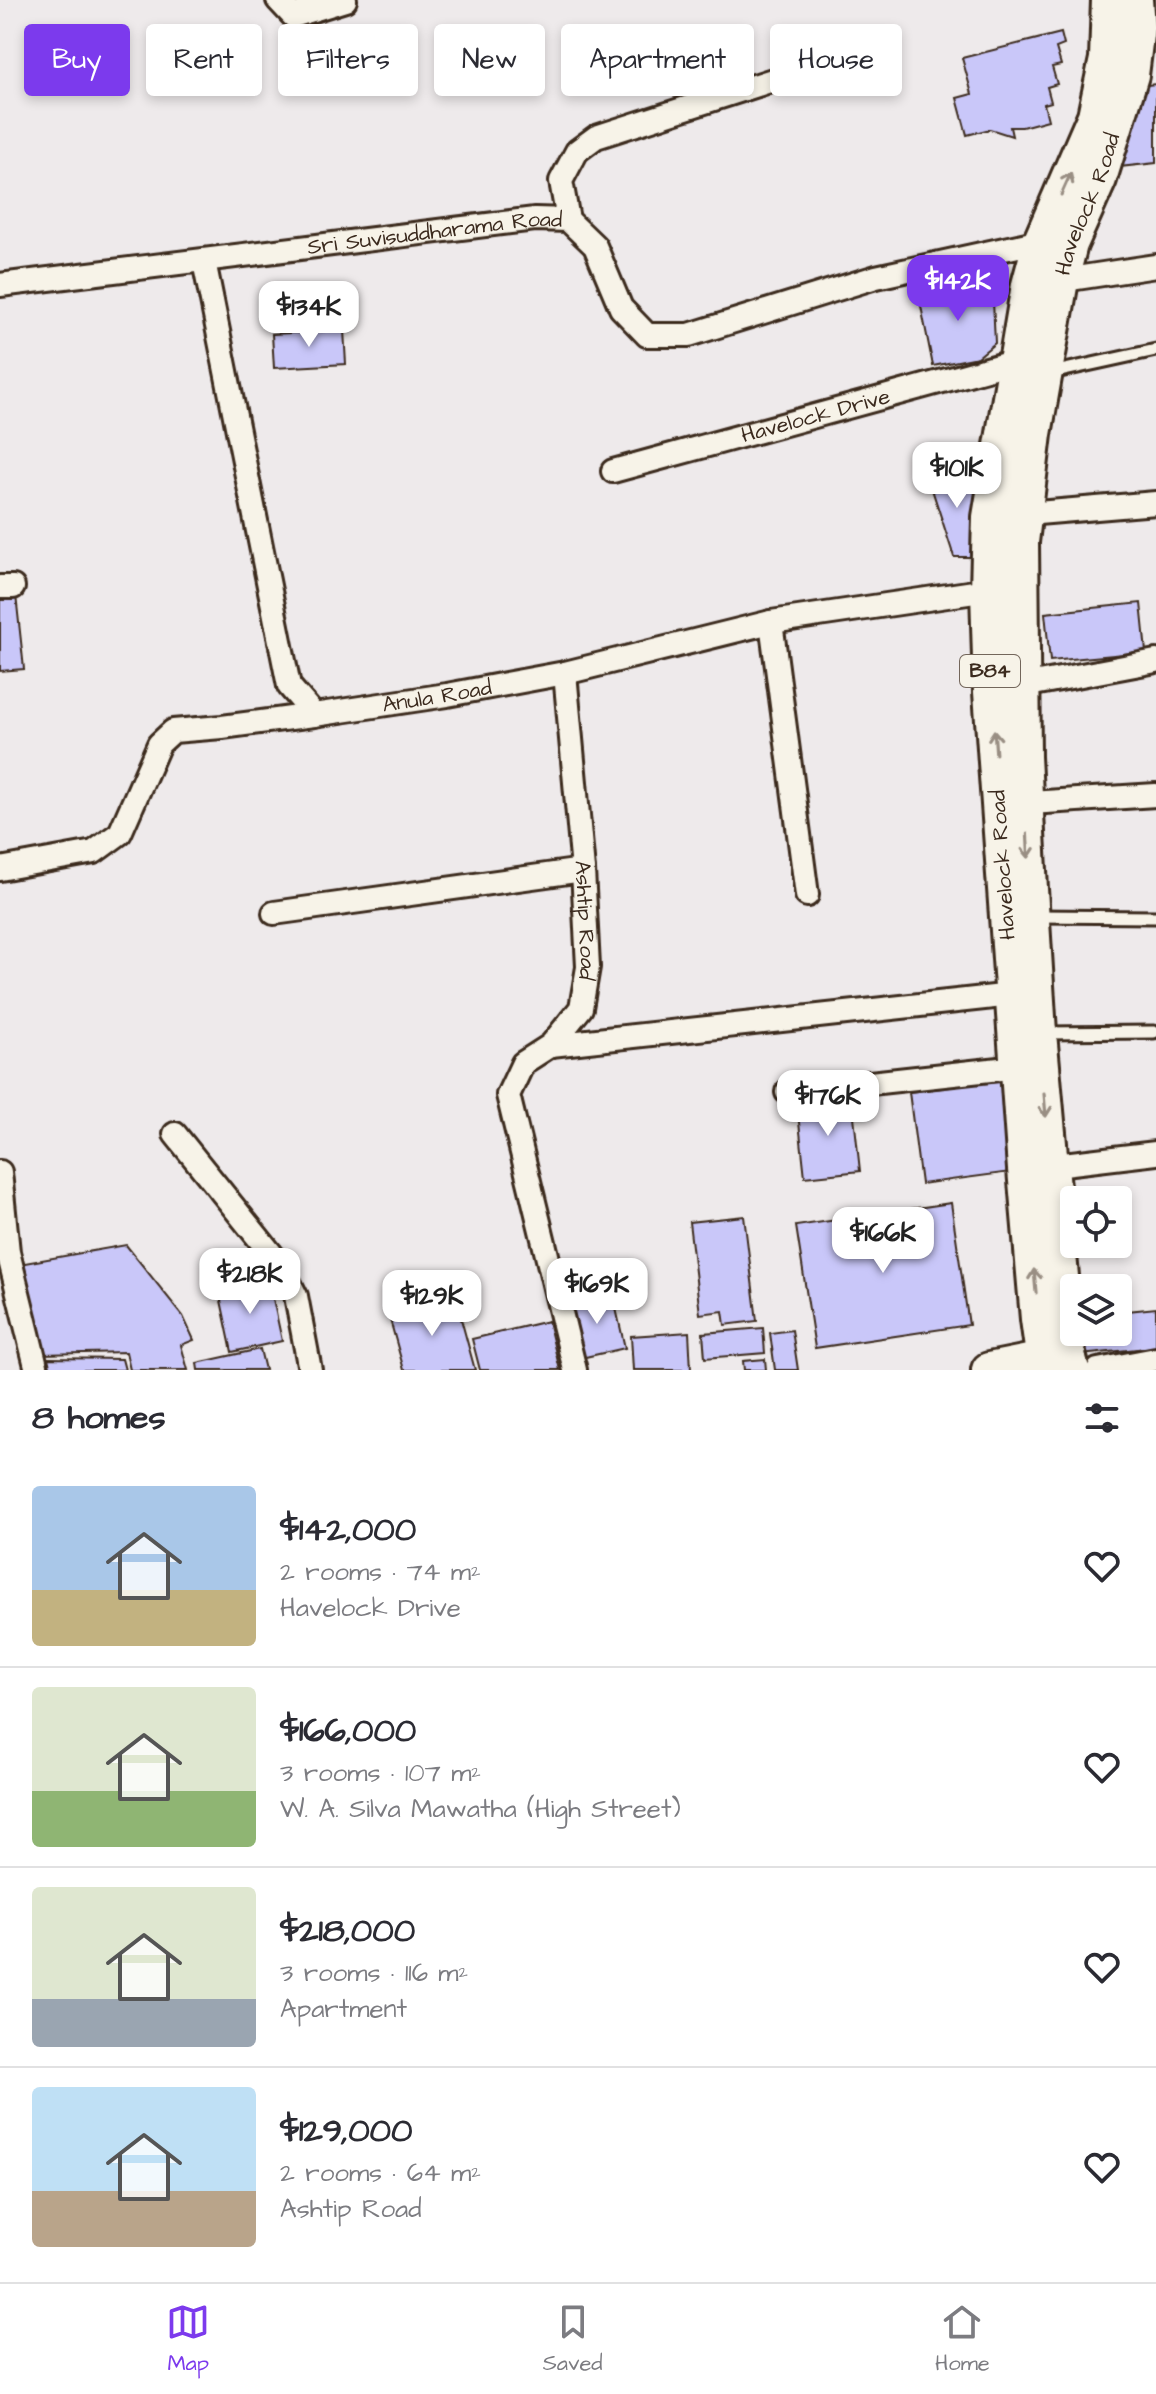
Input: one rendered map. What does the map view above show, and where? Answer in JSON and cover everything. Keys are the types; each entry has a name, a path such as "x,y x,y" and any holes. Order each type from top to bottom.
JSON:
{"main road":[{"name":"Havelock Road","path":"1038,1168 1018,1067 1026,1033 1012,995 1013,804 1007,689 988,590 990,517 1030,369 1055,243 1095,116 1107,59 1109,0"},
{"name":"Havelock Road","path":"1055,243 1099,179 1131,75 1137,27 1135,0"},
{"name":"Havelock Road","path":"1007,689 1022,592 1021,542 1030,369"},
{"name":"Havelock Road","path":"1013,804 1032,916 1026,1033 1057,1363"},
{"path":"989,1370 1057,1363"}],"street":[{"path":"278,0 293,16 345,0"},
{"path":"568,220 561,181 577,151 596,137 770,81"},
{"name":"Sri Suvisuddharama Road","path":"0,285 535,219 568,220 595,246 621,308 647,335 689,335 876,277 1055,243"},
{"path":"204,261 289,686 314,715"},
{"path":"1045,283 1156,266"},
{"name":"Havelock Drive","path":"613,471 1030,369"},
{"path":"990,517 1156,503"},
{"name":"Anula Road","path":"0,869 94,852 120,833 159,744 173,731 314,715 447,695 565,673 771,622 988,590 1022,592"},
{"path":"771,622 807,895"},
{"path":"1007,689 1156,661"},
{"name":"Ashtip Road","path":"565,673 583,870 588,967 581,1008 551,1045 523,1063 508,1095 575,1370"},
{"path":"1013,804 1156,795"},
{"path":"274,913 583,870"},
{"path":"551,1045 1012,995"},
{"path":"787,1092 1018,1067"},
{"path":"175,1134 281,1266 296,1296 310,1370"},
{"path":"1038,1168 1156,1153"},
{"path":"0,1172 8,1252 37,1370"},
{"path":"1098,1370 1156,1359"}],"lane":[{"path":"1030,369 1156,350"},
{"path":"1032,916 1156,917"},
{"path":"1026,1033 1154,1032"}],"building":[{"path":"1061,33 1064,45 1056,48 1061,65 1052,67 1057,84 1047,87 1051,102 1044,104 1048,120 1010,127 1012,136 990,129 967,135 957,98 972,94 962,58"},
{"path":"1156,84 1156,163 1119,167 1147,85"},
{"path":"975,284 993,301 995,343 978,357 933,366 919,296 946,286"},
{"path":"344,330 346,364 274,368 272,334"},
{"path":"978,473 971,557 954,557 929,480"},
{"path":"16,595 24,669 0,671 0,596"},
{"path":"1141,603 1146,652 1050,661 1045,613"},
{"path":"1000,1081 1011,1172 921,1184 909,1092"},
{"path":"852,1098 860,1171 805,1177 797,1104"},
{"path":"951,1203 969,1325 815,1348 796,1226"},
{"path":"744,1216 757,1321 725,1325 723,1311 700,1314 689,1222"},
{"path":"126,1245 183,1316 194,1340 181,1345 188,1370 130,1370 126,1352 41,1354 19,1264"},
{"path":"269,1280 282,1341 232,1352 219,1291"},
{"path":"613,1295 625,1348 581,1358 569,1304"},
{"path":"455,1297 475,1370 404,1370 389,1316"},
{"path":"1156,1308 1156,1347 1081,1355 1080,1346 1132,1346 1132,1311"},
{"path":"548,1321 560,1370 480,1370 472,1339"},
{"path":"763,1328 765,1353 705,1358 703,1333"},
{"path":"792,1330 798,1370 775,1370 770,1333"},
{"path":"689,1332 691,1370 633,1370 631,1336"},
{"path":"260,1349 265,1370 198,1370 197,1363"},
{"path":"48,1358 122,1359 125,1370 51,1370"},
{"path":"765,1359 766,1370 744,1370 743,1361"}]}
